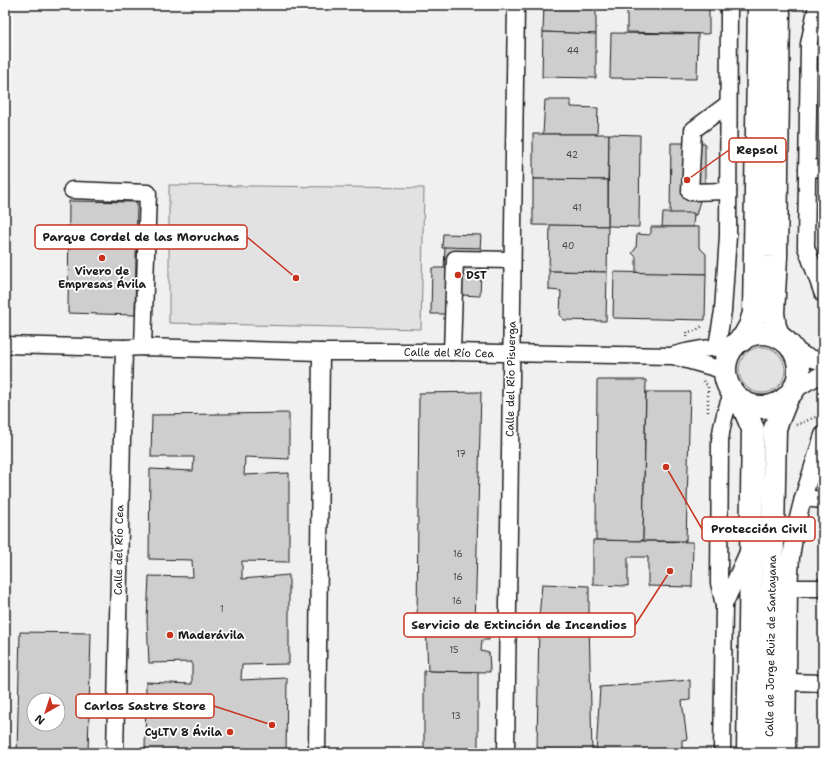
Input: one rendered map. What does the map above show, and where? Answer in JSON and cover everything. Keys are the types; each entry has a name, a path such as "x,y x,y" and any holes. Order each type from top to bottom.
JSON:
{"highway":[{"path":"726,371 731,344 750,326 754,314 759,5"},
{"name":"Calle de Jorge Ruiz de Santayana","path":"769,753 776,428 790,394 798,381 799,369 797,357 785,343 775,327 773,313 776,257 779,5"},
{"path":"731,344 751,335 761,334 770,334 785,343"},
{"name":"Calle de Jorge Ruiz de Santayana","path":"726,371 728,384 753,429 748,753"},
{"path":"736,396 749,404 758,407 769,407 778,404 790,394"}],"street":[{"name":"Calle del Río Pisuerga","path":"506,753 516,5"},
{"path":"729,5 728,236 723,311 731,344"},
{"path":"817,5 809,44 806,247 823,294"},
{"path":"728,104 693,130 690,192 728,191"},
{"path":"807,168 823,168"},
{"path":"72,190 148,193 143,347"},
{"path":"452,352 455,259 512,260"},
{"path":"785,343 807,357 823,362"},
{"name":"Calle del Río Cea","path":"5,345 321,352 680,354 731,344"},
{"name":"Calle del Río Cea","path":"115,753 124,348"},
{"path":"317,753 321,352"},
{"name":"Calle del Río Cea","path":"680,354 706,365 726,371"},
{"path":"790,394 808,381 823,374"},
{"name":"Calle de Jorge Ruiz de Santayana","path":"722,753 724,606 719,576 720,440 721,426 725,413 736,396"},
{"name":"Calle de Jorge Ruiz de Santayana","path":"787,753 789,588 791,557 796,526 803,498 823,435"},
{"path":"803,498 823,500"},
{"name":"Calle de Jorge Ruiz de Santayana","path":"724,606 752,544"},
{"path":"789,588 823,588"},
{"path":"788,682 823,683"}],"path":[{"path":"680,354 687,332 695,331 703,327 708,321 710,310 723,311"},
{"path":"699,377 708,386 709,426 721,426"},
{"path":"792,427 818,416 823,418"}],"shaded area":[{"path":"13,5 823,5 823,753 7,753"},
{"path":"169,185 424,188 421,329 169,323"},
{"path":"767,347 779,353 784,361 784,379 779,387 771,392 757,393 745,387 740,379 739,365 745,353 753,348"}],"building":[{"path":"544,5 596,5 596,34 543,32"},
{"path":"627,5 709,5 709,34 627,32"},
{"path":"543,32 596,34 596,78 542,77"},
{"path":"611,33 698,34 697,79 610,78"},
{"path":"545,100 571,100 571,107 598,108 597,134 543,134"},
{"path":"533,134 609,134 608,180 533,179"},
{"path":"609,134 640,135 639,227 608,226"},
{"path":"671,143 705,143 705,182 696,215 670,216"},
{"path":"533,179 608,180 608,226 533,225"},
{"name":"Vivero de Empresas Ávila","path":"69,201 137,202 135,315 68,313"},
{"path":"663,213 694,213 693,227 662,227"},
{"path":"550,225 608,226 607,272 549,271"},
{"path":"651,227 699,227 699,247 706,254 706,274 636,273 636,257 632,253 636,248 637,234 649,235 651,233"},
{"path":"443,234 481,235 480,249 442,248"},
{"path":"445,247 482,248 480,296 443,294"},
{"path":"432,268 448,268 447,314 431,314"},
{"path":"549,271 607,272 606,321 564,320 560,315 561,291 549,290"},
{"path":"614,272 706,274 705,320 613,318"},
{"path":"597,380 646,380 643,541 596,540"},
{"path":"481,392 475,627 417,624 419,393"},
{"path":"646,392 690,392 686,541 643,541"},
{"path":"289,413 289,459 245,457 244,475 289,473 289,562 242,561 242,579 289,575 289,664 242,665 241,680 287,678 286,753 145,753 146,682 192,684 192,662 149,663 147,620 149,576 193,577 192,560 149,559 150,469 193,471 194,457 151,457 152,415"},
{"path":"593,540 693,542 692,587 648,586 648,557 628,557 628,586 593,585"},
{"path":"542,584 589,586 589,620 539,618"},
{"path":"539,618 589,620 592,753 537,753"},
{"path":"426,625 489,629 489,640 482,640 481,651 489,653 490,672 428,671"},
{"path":"20,632 91,633 88,753 17,753"},
{"path":"424,671 478,672 478,753 424,753"},
{"path":"690,680 690,700 682,701 687,739 682,740 682,751 670,752 662,749 657,753 596,753 600,687"}],"place":[{"name":"Repsol","path":"687,180"},
{"name":"Vivero de Empresas Ávila","path":"102,258"},
{"name":"DST","path":"458,275"},
{"name":"Parque Cordel de las Moruchas","path":"296,278"},
{"name":"Protección Civil","path":"666,467"},
{"name":"Servicio de Extinción de Incendios","path":"670,571"},
{"name":"Maderávila","path":"170,635"},
{"name":"Carlos Sastre Store","path":"272,725"},
{"name":"CyLTV 8 Ávila","path":"230,732"}]}
